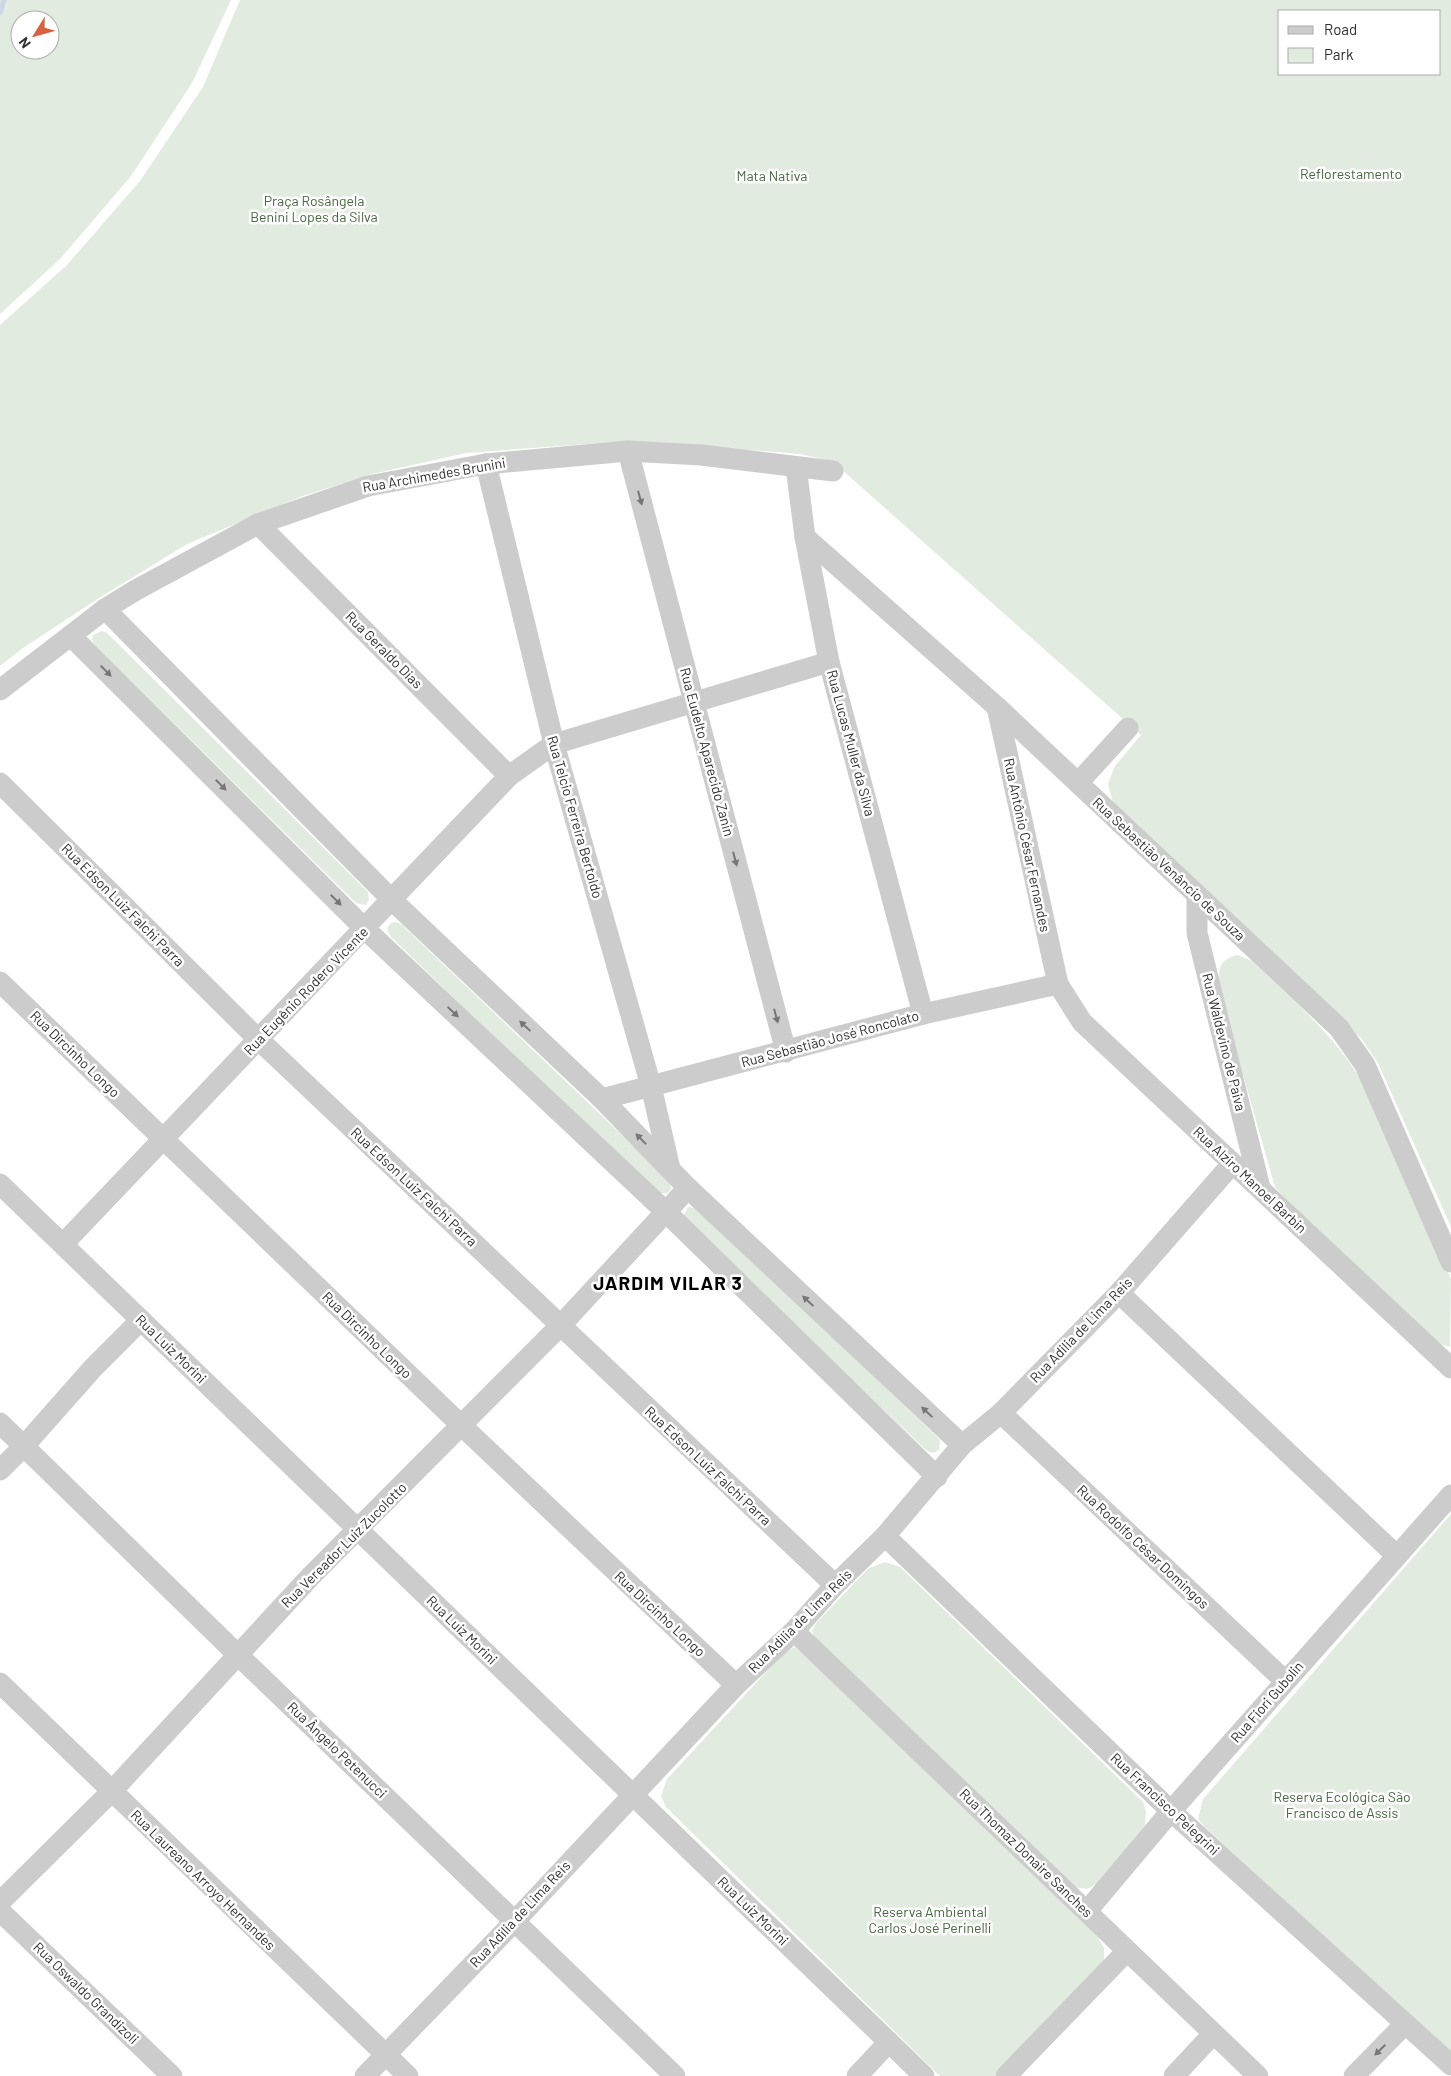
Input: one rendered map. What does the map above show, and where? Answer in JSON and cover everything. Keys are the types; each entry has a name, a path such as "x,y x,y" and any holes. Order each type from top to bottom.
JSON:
{"street":[{"name":"Rua Archimedes Brunini","path":"0,690 105,609 136,590 258,524 368,486 486,464 628,451 701,455 833,471"},
{"name":"Rua Eudelto Aparecido Zanin","path":"628,451 786,1052"},
{"name":"Rua Telcio Ferreira Bertoldo","path":"486,464 554,744 651,1086 670,1169"},
{"name":"Rua Lucas Muller da Silva","path":"796,467 805,537 829,662 924,1014"},
{"name":"Rua Geraldo Dias","path":"258,524 510,776"},
{"name":"Rua Sebastião Venâncio de Souza","path":"805,537 997,707 1339,1028 1365,1065 1451,1262"},
{"path":"105,609 393,900 602,1099 688,1188 962,1445"},
{"path":"71,636 365,929 666,1212 937,1477"},
{"name":"Rua Eugênio Rodero Vicente","path":"63,1244 510,776 554,744 829,662"},
{"name":"Rua Antônio César Fernandes","path":"997,707 1058,984"},
{"path":"1078,784 1128,728"},
{"name":"Rua Edson Luiz Falchi Parra","path":"0,783 259,1040 835,1585"},
{"name":"Rua Waldevino de Paiva","path":"1197,895 1197,933 1260,1188"},
{"name":"Rua Dircinho Longo","path":"0,982 462,1426 736,1685"},
{"name":"Rua Sebastião José Roncolato","path":"602,1099 786,1052 924,1014 1058,984"},
{"name":"Rua Alziro Manoel Barbin","path":"1058,984 1082,1022 1451,1368"},
{"name":"Rua Adilia de Lima Reis","path":"365,2076 514,1922 736,1685 794,1631 835,1585 885,1536 937,1477 962,1445 1001,1413 1119,1293 1232,1164"},
{"name":"Rua Luiz Morini","path":"0,1184 924,2076"},
{"name":"Rua Vereador Luiz Zucolotto","path":"0,1902 110,1792 358,1529 560,1326 688,1188"},
{"path":"1119,1293 1397,1556"},
{"path":"0,1470 24,1446 93,1368 142,1320"},
{"name":"Rua Rodolfo César Domingos","path":"1001,1413 1285,1681"},
{"name":"Rua Ângelo Petenucci","path":"0,1423 675,2076"},
{"name":"Rua Fiori Gubolin","path":"1087,1911 1171,1811 1451,1495"},
{"name":"Rua Francisco Pelegrini","path":"885,1536 1171,1811 1451,2065"},
{"name":"Rua Thomaz Donaire Sanches","path":"794,1631 1258,2076"},
{"name":"Rua Laureano Arroyo Hernandes","path":"0,1683 110,1792 408,2076"},
{"name":"Rua Oswaldo Grandizoli","path":"0,1911 172,2076"},
{"path":"1006,2076 1127,1951"},
{"path":"1354,2076 1406,2024"},
{"path":"1174,2076 1213,2034"},
{"path":"857,2076 889,2042"}],"green space":[{"path":"0,0 231,0 192,83 131,176 61,258 0,314"},
{"path":"240,0 1451,0 1451,1227 1378,1063 1361,1038 1113,802 1108,784 1115,766 1141,735 832,461 800,454 613,442 466,453 372,474 303,496 187,544 99,598 23,648 0,666 0,325 67,265 140,181 203,87"},
{"path":"102,631 106,632 368,892 369,899 366,905 356,903 96,646 92,640 93,635"},
{"path":"391,923 401,924 669,1180 671,1189 668,1193 656,1193 390,936 387,928"},
{"path":"1238,955 1252,961 1314,1021 1343,1054 1367,1090 1451,1279 1450,1347 1438,1343 1289,1203 1275,1187 1220,994 1219,975 1222,964 1225,960"},
{"path":"688,1207 695,1208 703,1213 940,1440 939,1450 932,1453 926,1450 689,1225 684,1215"},
{"name":"Reserva Ecológica São Francisco de Assis","path":"1451,1514 1451,2053 1198,1819 1203,1799"},
{"path":"885,1562 900,1567 1143,1802 1146,1812 1145,1825 1101,1882 1087,1889 1073,1887 817,1645 812,1631 817,1622 869,1568"},
{"name":"Reserva Ambiental Carlos José Perinelli","path":"794,1647 807,1654 1097,1936 1104,1948 1104,1960 995,2076 940,2076 666,1807 661,1796 667,1779 781,1656"}],"waterway":[{"path":"0,12 4,0"}],"district":[{"name":"JARDIM VILAR 3","path":"668,1283"}],"park label":[{"name":"Reflorestamento","path":"1351,174"},
{"name":"Mata Nativa","path":"772,176"},
{"name":"Praça Rosângela Benini Lopes da Silva","path":"314,210"}]}
